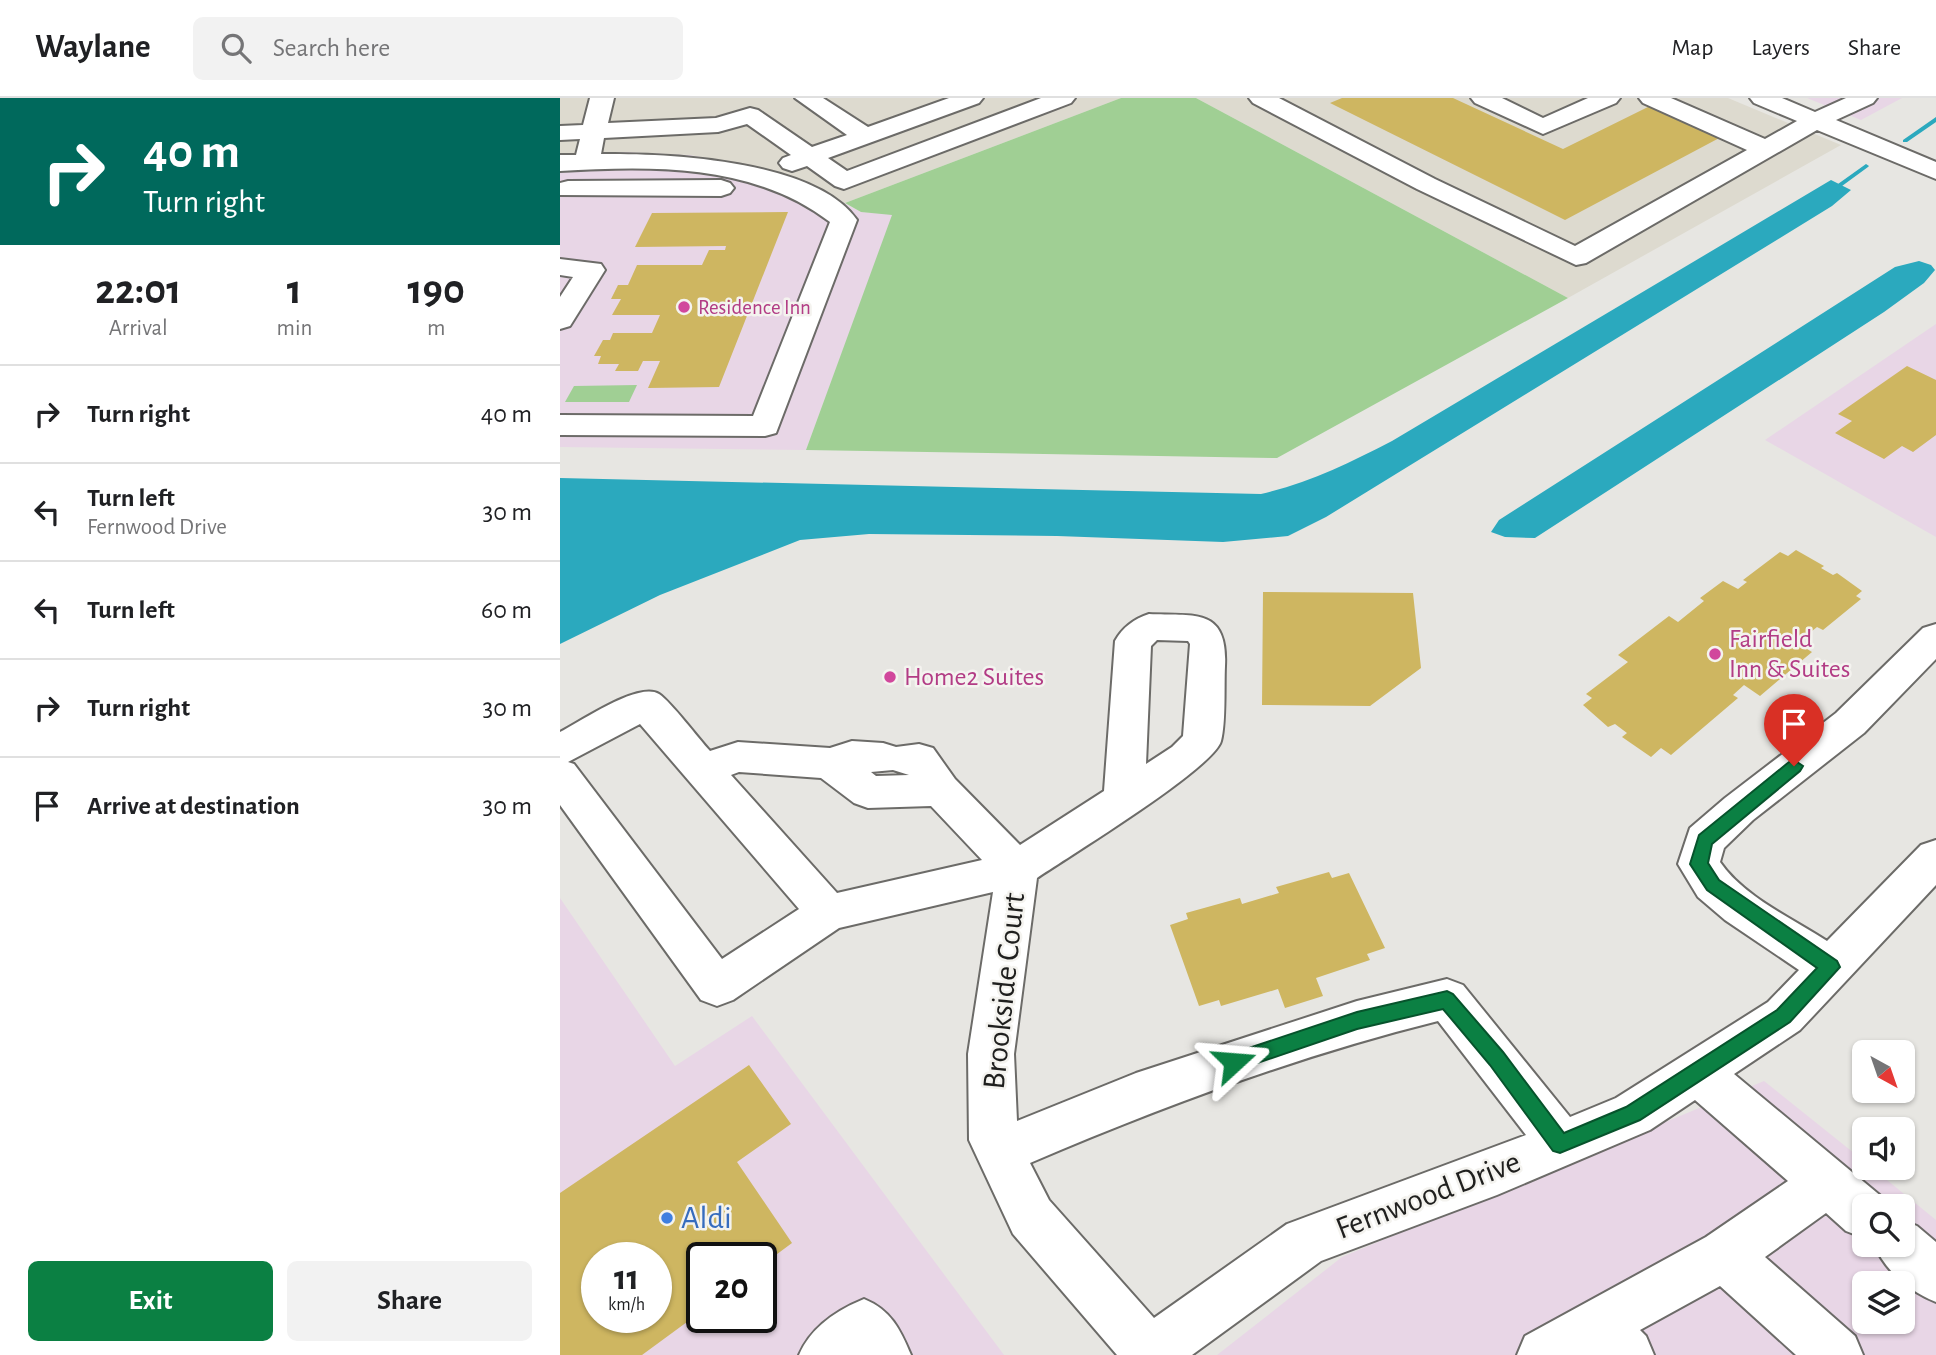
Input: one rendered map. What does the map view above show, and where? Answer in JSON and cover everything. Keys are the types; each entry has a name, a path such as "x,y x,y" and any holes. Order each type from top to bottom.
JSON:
{"street":[{"path":"564,196 586,161 602,98"},
{"path":"726,98 844,181 1063,98"},
{"path":"807,98 865,136"},
{"path":"898,98 924,115"},
{"path":"564,196 733,188 771,178 783,167 971,98"},
{"path":"1261,98 1426,184 1576,257 1815,121 1865,98"},
{"path":"1483,98 1543,127 1593,100"},
{"path":"1651,98 1766,149"},
{"path":"1762,98 1936,171"},
{"path":"652,105 680,127"},
{"path":"560,133 718,125 750,116"},
{"path":"560,163 672,162 771,178 830,207 844,220 765,426 560,425"},
{"path":"560,267 591,270 560,320"},
{"path":"1830,967 1713,885 1699,864 1705,840 1850,723 1936,636"},
{"path":"560,750 645,704 828,913"},
{"path":"703,769 738,757 830,763 852,756 919,759 941,790 1017,869"},
{"path":"830,763 868,792 941,790"},
{"path":"560,775 717,986 828,913 1017,869 1124,799"},
{"name":"Fernwood Drive","path":"1149,1354 1305,1242 1480,1178 1633,1114 1784,1016 1936,857"},
{"name":"Brookside Court","path":"1017,869 991,1054 993,1140 1031,1217 1149,1354"},
{"path":"999,1152 1136,1095 1357,1021 1447,999 1497,1059 1560,1144"},
{"path":"1544,1355 1612,1341 1724,1255 1846,1199 1696,1072"},
{"path":"1724,1255 1836,1355"},
{"path":"1914,1257 1936,1276"},
{"path":"826,1355 864,1325 884,1355"}],"shaded area":[{"path":"560,98 1121,98 845,203 805,182 741,164 690,155 626,152 560,155"},
{"path":"1196,98 1728,98 1841,145 1568,298"},
{"path":"1807,98 1902,98 1861,120"},
{"path":"626,152 690,155 741,164 805,182 861,212 893,214 806,450 560,447 560,155"},
{"path":"1936,324 1936,537 1765,440"},
{"path":"560,898 675,1066 752,1016 1004,1355 560,1355"},
{"path":"1764,1081 1852,1151 1852,1180 1887,1180 1904,1194 1852,1194 1852,1257 1915,1257 1915,1203 1936,1220 1936,1355 1217,1355 1342,1257"}],"green space":[{"path":"1121,98 1196,98 1568,298 1277,458 806,450 892,215 861,212 845,203"},
{"path":"637,385 629,402 565,402 574,386"}],"water":[{"path":"1831,180 1851,190 1832,206 1326,517 1288,536 1223,542 1057,536 869,534 800,540 660,595 560,644 560,478 1261,494 1312,478 1392,441"},
{"path":"1919,261 1931,265 1935,270 1924,283 1884,312 1535,538 1505,537 1491,532 1499,520 1895,267"}],"building":[{"path":"1342,98 1453,98 1563,149 1652,105 1723,136 1565,220 1330,103"},
{"name":"Residence Inn","path":"788,212 719,387 648,388 660,361 643,361 638,371 615,371 619,364 598,364 601,356 594,356 603,340 610,340 613,333 652,333 660,315 612,315 621,299 611,299 618,285 628,285 637,265 702,265 709,250 725,250 726,246 635,247 652,213"},
{"path":"1907,366 1936,380 1936,435 1913,452 1902,446 1884,459 1835,433 1852,421 1838,414"},
{"name":"Fairfield Inn & Suites","path":"1796,550 1862,591 1856,596 1861,599 1823,630 1817,627 1797,643 1812,652 1760,696 1744,685 1733,695 1738,698 1671,755 1661,748 1651,757 1622,737 1627,733 1615,724 1608,727 1583,705 1592,698 1586,694 1628,662 1618,655 1669,616 1678,622 1704,601 1700,598 1723,581 1738,589 1747,582 1743,580 1780,552 1788,556"},
{"path":"1263,592 1413,593 1421,668 1370,706 1262,705"},
{"path":"1329,872 1332,878 1349,873 1385,948 1367,954 1370,960 1316,978 1323,996 1285,1008 1278,989 1221,1006 1219,1000 1199,1006 1170,925 1188,919 1186,913 1240,898 1242,904 1279,893 1276,887"},
{"name":"Aldi","path":"749,1065 791,1124 737,1162 792,1243 777,1254 777,1242 686,1242 686,1323 642,1355 560,1355 560,1193"}],"waterway":[{"path":"1905,141 1936,119"},
{"path":"1840,185 1866,166"}],"place":[{"name":"Residence Inn","path":"684,307"},
{"name":"Fairfield Inn & Suites","path":"1715,654"},
{"name":"Home2 Suites","path":"890,677"},
{"name":"Aldi","path":"667,1218"}],"route":[{"path":"1234,1062 1357,1021 1447,999 1497,1059 1560,1144 1633,1114 1784,1016 1830,967 1713,885 1699,864 1705,840 1794,766"}]}
